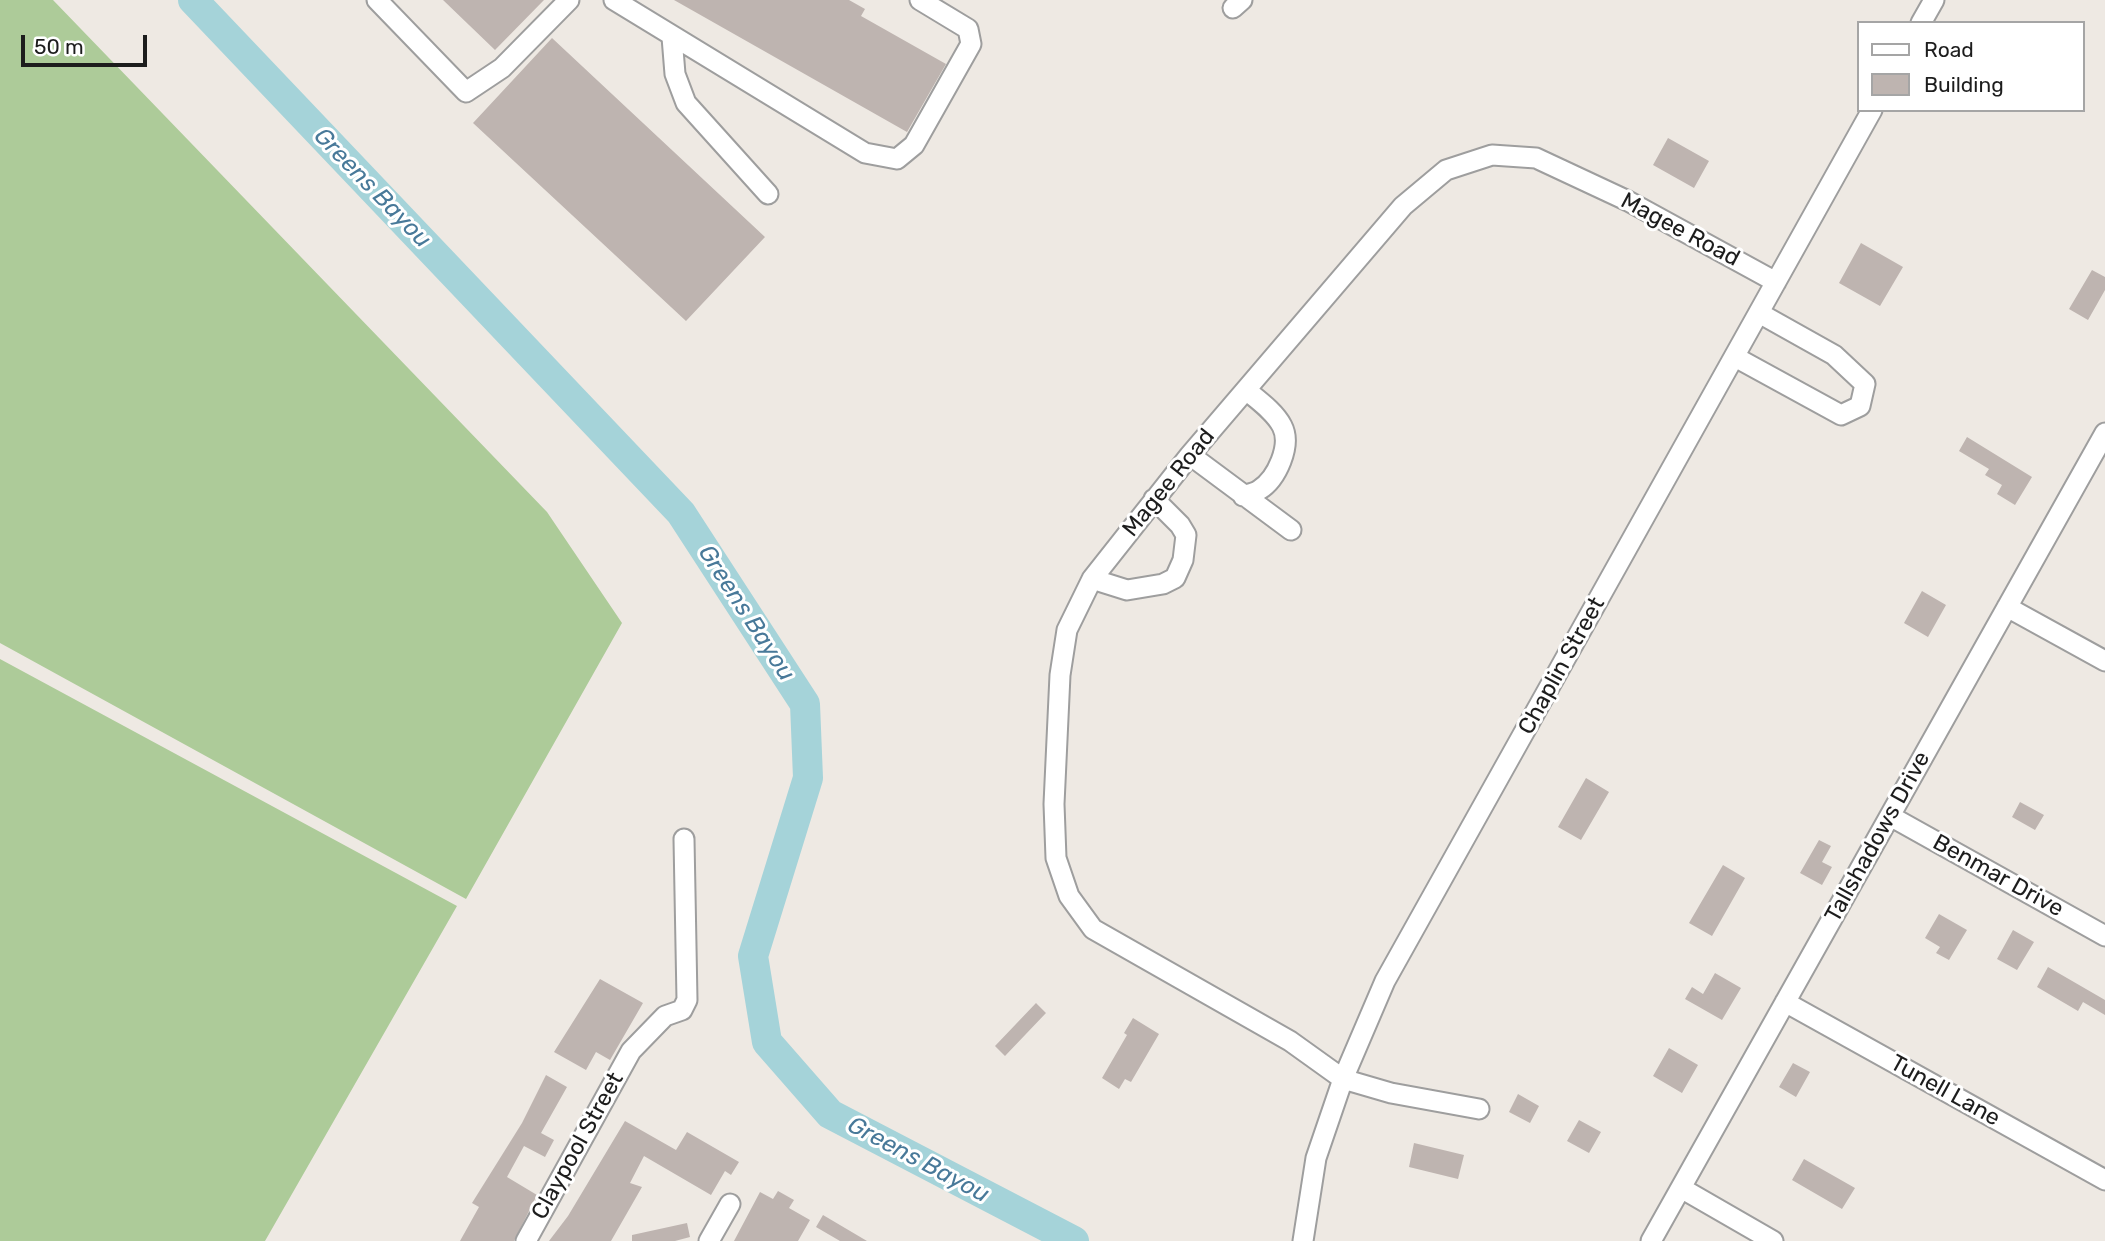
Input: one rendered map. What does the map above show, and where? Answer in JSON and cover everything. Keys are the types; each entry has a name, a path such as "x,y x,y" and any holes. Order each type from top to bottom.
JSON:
{"street":[{"path":"377,0 466,92 502,68 569,0"},
{"path":"614,0 865,153 897,159 914,145 971,44 968,29 920,0"},
{"path":"1922,21 1934,0"},
{"path":"672,37 675,74 686,103 768,194"},
{"name":"Chaplin Street","path":"1303,1241 1316,1158 1343,1079 1385,981 1871,112"},
{"name":"Magee Road","path":"1479,1109 1391,1093 1343,1079 1290,1041 1093,929 1069,896 1056,858 1054,804 1060,675 1067,630 1092,579 1190,455 1403,205 1446,170 1492,155 1536,158 1628,201 1776,282"},
{"path":"1735,357 1841,415 1860,407 1865,384 1834,355 1759,313"},
{"path":"1243,496 1259,490 1273,477 1280,463 1284,444 1283,427 1246,390"},
{"name":"Tallshadows Drive","path":"1651,1241 2105,433"},
{"path":"1190,455 1291,530"},
{"path":"1092,579 1127,590 1163,584 1175,578 1183,560 1186,535 1180,525 1154,499"},
{"path":"2007,607 2105,661"},
{"name":"Benmar Drive","path":"1890,816 2105,936"},
{"name":"Claypool Street","path":"526,1241 631,1051 665,1016 682,1010 687,1000 684,839"},
{"name":"Tunell Lane","path":"1785,1003 2105,1180"},
{"path":"1681,1188 1773,1241"},
{"path":"709,1241 730,1204"}],"green space":[{"path":"0,0 53,0 547,512 622,623 466,899 0,643"},
{"path":"0,659 457,906 265,1241 0,1241"}],"building":[{"path":"443,0 544,0 495,50"},
{"path":"674,0 849,0 865,9 861,16 946,64 907,132"},
{"path":"552,38 765,237 686,321 473,123"},
{"path":"1668,138 1709,161 1694,188 1653,165"},
{"path":"1861,243 1903,267 1880,306 1839,283"},
{"path":"2092,270 2105,277 2105,290 2088,320 2069,309"},
{"path":"1967,437 2032,477 2015,505 1997,494 2002,485 1985,475 1989,469 1959,451"},
{"path":"1922,591 1946,605 1928,637 1904,623"},
{"path":"1586,778 1609,792 1581,840 1558,827"},
{"path":"2020,802 2044,815 2035,830 2012,817"},
{"path":"1819,840 1831,846 1822,862 1832,867 1822,885 1800,873"},
{"path":"1723,865 1745,878 1712,936 1689,923"},
{"path":"1939,914 1967,930 1949,960 1936,953 1940,947 1925,938"},
{"path":"2013,930 2034,942 2017,970 1997,959"},
{"path":"2048,967 2105,1000 2105,1015 2083,1002 2078,1011 2037,987"},
{"path":"1715,973 1741,988 1722,1020 1685,999 1692,987 1703,994"},
{"path":"600,979 643,1003 610,1060 596,1052 586,1070 554,1052"},
{"path":"1036,1003 1046,1013 1005,1056 995,1046"},
{"path":"1133,1018 1159,1034 1131,1082 1125,1079 1119,1089 1102,1078 1127,1035 1124,1033"},
{"path":"1669,1048 1698,1065 1682,1093 1653,1076"},
{"path":"1793,1063 1810,1072 1796,1097 1779,1087"},
{"path":"546,1075 567,1087 541,1133 554,1140 545,1157 524,1146 507,1177 537,1195 514,1241 460,1241 479,1207 472,1203 522,1123"},
{"path":"1518,1094 1539,1106 1530,1123 1509,1112"},
{"path":"1579,1120 1601,1132 1589,1153 1567,1141"},
{"path":"625,1121 676,1150 687,1132 739,1162 731,1175 725,1171 711,1195 644,1156 630,1183 642,1187 611,1241 549,1241 568,1216"},
{"path":"1414,1143 1464,1155 1458,1179 1409,1167"},
{"path":"1804,1159 1855,1188 1842,1209 1792,1180"},
{"path":"778,1191 794,1200 789,1208 810,1220 798,1241 734,1241 760,1192 773,1199"},
{"path":"823,1215 867,1241 840,1241 816,1227"},
{"path":"687,1223 690,1237 675,1241 632,1241 632,1235"}],"waterway":[{"name":"Greens Bayou","path":"193,0 681,513 805,704 808,778 753,956 767,1042 830,1114 1074,1241"}]}
